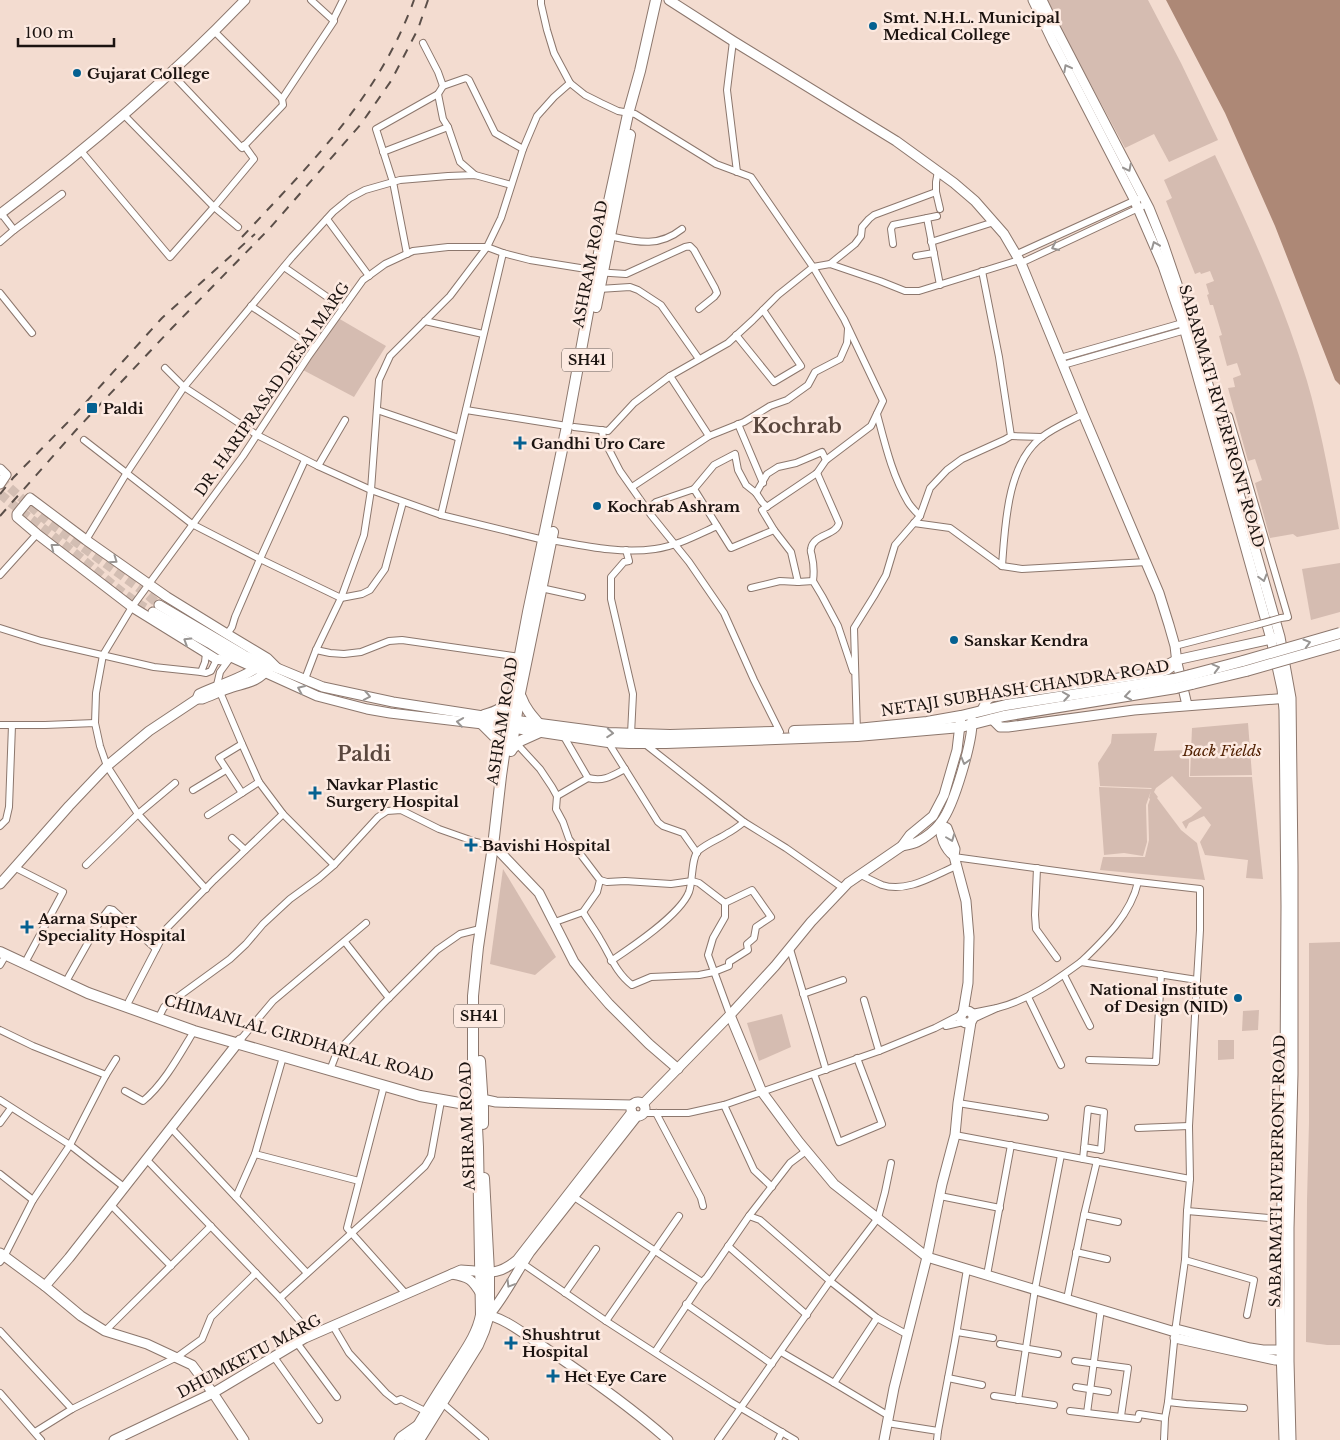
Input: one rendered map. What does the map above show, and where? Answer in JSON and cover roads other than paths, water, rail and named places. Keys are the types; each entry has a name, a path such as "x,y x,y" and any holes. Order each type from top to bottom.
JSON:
{"main road":[{"name":"ASHRAM ROAD","path":"517,693 520,657 548,540 599,288 598,273 609,236 638,79 656,0"},
{"name":"ASHRAM ROAD","path":"571,427 585,336 598,273 632,114 662,0"},
{"name":"ASHRAM ROAD","path":"479,1103 472,1044 473,996 480,929 507,776 517,693 541,588 548,540"},
{"path":"1244,666 1340,633"},
{"path":"1244,666 1340,644"},
{"name":"NETAJI SUBHASH CHANDRA ROAD","path":"976,716 992,719 1175,684 1244,666"},
{"name":"NETAJI SUBHASH CHANDRA ROAD","path":"540,728 563,735 608,742 644,743 857,732 961,721 1006,705 1175,684"},
{"path":"517,693 540,728 511,749 496,738 483,720 505,705 517,693"},
{"name":"NETAJI SUBHASH CHANDRA ROAD","path":"512,724 608,733 670,735 857,732"},
{"name":"ASHRAM ROAD","path":"417,1440 478,1345 484,1331 485,1271 479,1103 480,999 495,848"},
{"name":"CHIMANLAL GIRDHARLAL ROAD","path":"2,951 88,993 194,1031 332,1065 421,1091 479,1103"},
{"name":"CHIMANLAL GIRDHARLAL ROAD","path":"2,951 27,959 90,988 283,1057 441,1101 479,1103"},
{"name":"ASHRAM ROAD","path":"417,1440 419,1424 472,1341 485,1315 481,1294 485,1271"}],"street":[{"path":"14,230 1,214 124,115 215,32 245,0"},
{"path":"311,0 333,20"},
{"path":"282,99 334,21 342,0"},
{"path":"541,0 546,30 554,53 570,82 601,103 618,112 632,114 716,164 751,177 813,267 848,327 883,401 871,426 826,460 817,473 762,510 791,552 798,582"},
{"path":"669,0 732,41 896,141 938,171 975,201 1004,234 1019,259 1147,562 1159,593 1175,646 1176,661 1187,705"},
{"name":"SABARMATI RIVERFRONT ROAD","path":"1033,0 1141,202"},
{"name":"SABARMATI RIVERFRONT ROAD","path":"1042,0 1141,202 1163,266 1187,326 1275,638 1287,698 1293,1074 1285,1300"},
{"path":"171,73 242,148 283,105 282,99 215,32"},
{"path":"732,41 727,90 737,172"},
{"path":"423,43 443,86"},
{"path":"407,254 393,182 376,129 438,94 443,86 466,78 469,80 495,133 523,149"},
{"path":"305,679 316,650 341,598 364,535 371,490 379,380 390,356 450,296 487,247 501,218 523,149 537,116 570,82"},
{"path":"438,94 444,119 460,162 475,175"},
{"path":"124,115 214,207 238,226"},
{"path":"383,152 448,127"},
{"path":"81,151 170,257 254,159 244,145"},
{"path":"938,171 936,192 940,209"},
{"path":"86,540 126,474 184,387 284,267 327,219 350,198 365,190 393,182 448,176 475,175 511,185"},
{"path":"466,410 608,431 634,403 670,376 728,342 778,295 813,267 830,264 856,244 862,236 862,228 874,215 936,192"},
{"path":"0,242 62,194"},
{"path":"1019,259 1075,228 1141,202"},
{"path":"830,264 905,291 919,291 1019,259 1079,236 1141,202"},
{"path":"893,244 890,229 893,225 937,216"},
{"path":"927,218 940,284"},
{"path":"327,219 369,276"},
{"path":"932,242 994,222"},
{"path":"1075,228 1079,236"},
{"path":"609,236 652,243 673,236 682,229"},
{"name":"DR. HARIPRASAD DESAI MARG","path":"206,889 138,814 107,766 95,723 96,693 103,655 132,607 257,435 314,348 363,280 385,264 413,251 448,247 487,247 530,260 580,268 598,273 626,274 690,246 716,288 717,293 699,309"},
{"path":"441,515 503,253"},
{"path":"916,256 934,253"},
{"path":"284,267 342,308"},
{"path":"982,271 999,357 1011,436"},
{"path":"599,288 630,287 638,290 661,306 699,359"},
{"path":"0,292 32,333"},
{"path":"251,306 314,348"},
{"path":"736,335 774,382 800,366 763,310"},
{"path":"425,321 483,334"},
{"path":"1061,361 1187,326"},
{"path":"632,487 709,436 738,424 770,406 787,400 808,385 815,372 840,358 847,343 848,327"},
{"path":"165,368 184,387 257,435 305,460 371,490 441,515 548,540 614,550 655,549 675,544 717,526"},
{"path":"670,376 709,436"},
{"path":"377,410 459,438"},
{"path":"877,414 896,478 908,503 920,516"},
{"path":"1002,566 1008,500 1024,460 1042,437 1083,414"},
{"path":"1175,646 1288,617 1230,416"},
{"path":"318,466 345,420"},
{"path":"738,424 763,483"},
{"path":"602,430 603,438 620,471 724,613 780,732"},
{"path":"857,732 854,628 886,575 895,544 920,516 930,488 947,470 962,460 1011,436 1042,437"},
{"path":"84,440 192,524 341,598 362,594 370,590 385,569 402,502"},
{"path":"756,493 767,474 778,467 796,463 822,452 826,460"},
{"path":"648,509 656,502 694,488 714,465 734,454 738,470 746,485 756,493 767,507"},
{"path":"225,639 305,460"},
{"path":"0,469 6,475 0,484"},
{"path":"817,473 839,523 838,527 833,531 813,543 810,550 814,574 813,581 838,626 855,674"},
{"path":"694,488 731,548 774,530"},
{"path":"230,656 222,660 217,659 132,607 37,534 16,515 30,498 266,668 318,696 367,709 512,724"},
{"path":"914,523 950,528 1002,566 1022,569 1147,562"},
{"path":"0,575 37,534"},
{"path":"626,550 629,561 624,562 610,576 611,599 633,694 631,734"},
{"path":"750,588 780,581 813,581"},
{"path":"541,588 582,597"},
{"path":"0,884 107,766 149,730 197,699 202,699 218,689 254,681 266,668 267,658 156,608 164,618 230,656 266,668 305,679 323,687 483,720"},
{"path":"0,628 41,641 154,667 209,673 217,659"},
{"path":"884,1440 955,1135 966,1054 969,937 966,901 954,860 948,852 940,832 941,824 952,800 971,740 976,716 991,697 1152,673 1176,661 1275,638"},
{"path":"316,650 344,654 361,652 389,641 402,640 520,657"},
{"path":"201,672 206,653"},
{"path":"230,656 220,672 218,689 259,782 283,814 334,865"},
{"path":"992,719 1000,727 1008,727 1134,710 1287,698"},
{"path":"668,1440 648,1422 564,1361 512,1326 485,1315 497,1305 520,1262 636,1110 678,1069 776,966 811,922 844,888 902,846 910,834 933,816 944,795 957,750 961,721"},
{"path":"0,725 95,723"},
{"path":"1,822 6,820 9,807 12,725"},
{"path":"563,735 588,778"},
{"path":"608,742 658,822 683,834 697,853"},
{"path":"644,743 744,822 844,888"},
{"path":"242,744 219,758 242,793"},
{"path":"511,749 540,769 557,796 556,809 569,839 600,880 607,882 625,881 672,884 692,881 700,883 725,903"},
{"path":"557,796 588,778 606,779 625,769"},
{"path":"194,790 226,770"},
{"path":"208,815 259,782"},
{"path":"86,865 138,814 176,784"},
{"path":"161,1013 164,1007 230,960 263,924 290,899 334,865 378,817 387,811 401,810 439,829 495,848 539,894 574,962 590,982 627,1022 678,1069"},
{"path":"129,1002 167,928 283,814"},
{"path":"933,816 941,824"},
{"path":"611,961 636,944 675,912 688,894 692,881 694,856 708,844 729,833 744,822"},
{"path":"902,846 916,843 941,824"},
{"path":"232,838 245,850"},
{"path":"860,875 883,885 902,887 916,884 954,860 1037,868 1200,889 1198,980 1189,1126 1190,1178 1186,1211 1185,1260 1165,1418 1164,1440"},
{"name":"SABARMATI RIVERFRONT ROAD","path":"1285,1360 1282,1219 1290,866"},
{"path":"14,867 63,892 27,959"},
{"path":"1037,868 1034,915 1036,929 1058,958"},
{"path":"555,922 582,912 597,892 600,880"},
{"path":"636,1110 656,1113 688,1113 724,1105 826,1070 935,1028 1028,997 1064,975 1103,942 1126,912 1138,882"},
{"path":"582,912 601,940 611,961 624,979 632,985 651,977 699,975 714,972 729,966 730,962 748,950 747,944 754,938 756,927 771,917 752,890 725,903"},
{"path":"725,903 725,918 713,938 708,955 730,1015 762,1092 806,1151 834,1184 927,1257 1175,1333 1285,1360"},
{"path":"68,978 109,909 156,949"},
{"path":"45,1286 273,1002 366,923"},
{"path":"332,1065 337,1052 437,950 460,934 480,929"},
{"path":"345,942 389,998"},
{"path":"790,948 826,1070"},
{"path":"0,965 2,951"},
{"path":"1081,962 1198,980"},
{"path":"1089,1060 1156,1062 1161,974"},
{"path":"1064,975 1090,1026"},
{"path":"803,994 843,980"},
{"path":"1028,997 1061,1065"},
{"path":"864,1000 880,1050"},
{"path":"0,1030 33,1046 106,1075"},
{"path":"125,1091 143,1101 152,1094 179,1057 194,1031"},
{"path":"236,1197 255,1154 283,1057"},
{"path":"814,1074 839,1142 882,1124 857,1058"},
{"path":"116,1059 70,1145 33,1200 1,1257 45,1286 81,1316 105,1331 147,1344 192,1365 244,1440"},
{"path":"384,1086 347,1228 406,1294"},
{"path":"0,1100 70,1145 124,1186"},
{"path":"280,1298 428,1162 431,1156 441,1101"},
{"name":"CHIMANLAL GIRDHARLAL ROAD","path":"479,1103 571,1110 636,1110"},
{"path":"958,1103 1045,1117"},
{"path":"724,1105 754,1170 772,1186"},
{"path":"0,1123 11,1108"},
{"path":"1083,1159 1084,1147 1088,1109 1104,1112 1101,1150 1084,1147"},
{"path":"520,1262 574,1197 636,1110"},
{"path":"656,1113 701,1198 702,1206"},
{"path":"1138,1128 1189,1126"},
{"path":"171,1128 307,1273"},
{"path":"955,1135 1190,1178"},
{"path":"987,1275 1011,1146"},
{"path":"655,1352 686,1304 749,1216 790,1162 806,1151"},
{"path":"255,1154 359,1181"},
{"path":"1018,1400 1035,1289 1061,1155"},
{"path":"146,1159 280,1298 312,1335"},
{"path":"1067,1299 1097,1161"},
{"path":"718,1440 830,1281 878,1218 890,1163"},
{"path":"0,1174 33,1200"},
{"path":"940,1196 1000,1208"},
{"path":"574,1197 702,1282"},
{"path":"110,1204 171,1266"},
{"path":"1186,1211 1282,1219"},
{"path":"1084,1215 1118,1222"},
{"path":"606,1321 679,1216"},
{"path":"749,1216 760,1220 830,1281 877,1318 908,1335"},
{"path":"105,1331 211,1226"},
{"path":"728,1246 806,1315"},
{"path":"566,1293 596,1249"},
{"path":"1076,1252 1107,1259"},
{"path":"1185,1260 1254,1280 1247,1315"},
{"path":"520,1262 606,1321 740,1408 795,1440"},
{"name":"DHUMKETU MARG","path":"114,1440 213,1393 312,1335 451,1274 461,1270 498,1272 520,1262"},
{"path":"937,1440 967,1269"},
{"path":"35,1432 72,1409 177,1357 202,1340 211,1317 256,1273"},
{"path":"451,1274 464,1276 473,1281 481,1294"},
{"path":"686,1304 772,1364"},
{"path":"1087,1413 1101,1309"},
{"path":"834,1383 877,1318"},
{"path":"333,1326 348,1354 386,1393 396,1401 400,1399 427,1412"},
{"path":"0,1331 72,1409"},
{"path":"957,1332 993,1338"},
{"path":"1175,1333 1250,1348 1285,1350"},
{"path":"297,1343 336,1397"},
{"path":"1000,1344 1058,1354"},
{"path":"781,1352 834,1383 888,1420 938,1431"},
{"path":"274,1357 319,1420"},
{"path":"1284,1440 1285,1360"},
{"path":"1285,1360 1291,1440"},
{"path":"1075,1361 1128,1368 1121,1416"},
{"path":"948,1378 982,1385"},
{"path":"1076,1387 1108,1392"},
{"path":"0,1393 41,1440"},
{"path":"994,1396 1054,1404"},
{"path":"441,1402 485,1440"},
{"path":"1168,1402 1244,1408"},
{"path":"1070,1411 1138,1419 1139,1414 1165,1418"},
{"path":"399,1440 419,1424"},
{"path":"778,1440 782,1432"}],"tunnel":[{"path":"0,479 47,521 143,591 159,605"},
{"path":"0,494 122,592 153,612"}],"railway":[{"path":"242,237 318,155 341,127 382,68 414,0"},
{"path":"0,516 77,429 269,229 361,124 391,81 418,29 428,0"},
{"path":"0,494 162,318 255,234"}],"place":[{"name":"Smt. N.H.L. Municipal Medical College","path":"873,26"},
{"name":"Gujarat College","path":"77,73"},
{"name":"Paldi","path":"92,408"},
{"name":"Gandhi Uro Care","path":"520,443"},
{"name":"Kochrab Ashram","path":"597,506"},
{"name":"Sanskar Kendra","path":"954,640"},
{"name":"Navkar Plastic Surgery Hospital","path":"315,793"},
{"name":"Bavishi Hospital","path":"471,845"},
{"name":"Aarna Super Speciality Hospital","path":"27,927"},
{"name":"National Institute of Design (NID)","path":"1238,998"},
{"name":"Shushtrut Hospital","path":"511,1343"},
{"name":"Het Eye Care","path":"553,1376"}],"district":[{"name":"Kochrab","path":"797,426"},
{"name":"Paldi","path":"364,754"}],"park label":[{"name":"Back Fields","path":"1222,750"}]}
